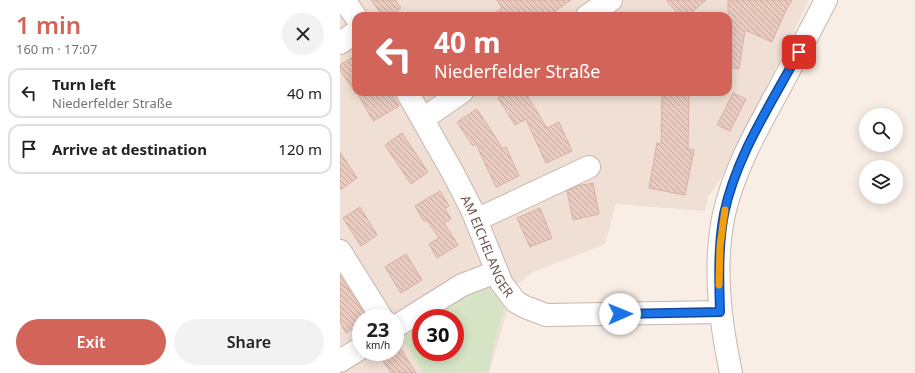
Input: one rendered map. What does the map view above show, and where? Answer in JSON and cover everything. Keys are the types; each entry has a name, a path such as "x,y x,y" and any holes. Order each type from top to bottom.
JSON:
{"street":[{"path":"344,0 352,12"},
{"path":"593,12 611,0"},
{"path":"731,373 720,312 720,246 724,214 732,185 753,137 826,0"},
{"path":"340,44 352,35"},
{"name":"AM EICHELANGER","path":"409,96 454,173 476,220 496,272 502,284 516,302 546,315 720,312"},
{"path":"423,119 456,96"},
{"path":"476,220 588,167"},
{"path":"340,251 376,309"},
{"path":"404,321 462,285 496,272"},
{"path":"340,361 352,354"}],"shaded area":[{"path":"340,0 809,0 723,175 708,197 705,211 616,204 605,244 531,273 514,287 489,373 340,373"}],"green space":[{"path":"489,287 504,308 495,340 489,372 424,373 416,361 464,361 464,309 439,309 465,293"},
{"path":"412,326 412,354 404,342 404,331"}],"building":[{"path":"371,0 395,0 401,8 396,12 380,12"},
{"path":"497,0 571,0 554,12 496,12 502,8"},
{"path":"666,0 706,0 692,12 676,12"},
{"path":"728,0 792,0 772,42 745,30 739,69 732,68 732,12 728,12"},
{"path":"352,58 352,88 340,70 340,65"},
{"path":"733,93 746,99 730,131 717,125"},
{"path":"359,96 393,96 399,106 373,121"},
{"path":"501,96 527,96 547,128 559,122 572,151 546,163 526,119 515,125 498,98"},
{"path":"662,96 689,96 688,149 694,150 685,195 649,188 657,143 661,144"},
{"path":"477,109 503,149 506,147 519,176 496,187 476,144 473,146 457,122"},
{"path":"402,133 428,172 411,184 385,145"},
{"path":"340,152 357,178 340,190"},
{"path":"593,183 599,214 573,220 567,191 577,186"},
{"path":"440,191 449,206 445,209 451,219 444,223 458,245 437,258 429,244 439,238 427,220 424,221 415,206"},
{"path":"360,207 377,235 361,246 343,218"},
{"path":"540,208 552,238 530,247 517,218"},
{"path":"406,254 422,280 401,293 385,267"},
{"path":"340,275 361,309 352,309 352,329 346,333 340,322"},
{"path":"404,354 416,373 391,373 383,361 404,361"}],"slow traffic":[{"path":"719,285 720,246 725,210"}],"route":[{"path":"620,314 720,312 720,246 724,214 732,185 753,137 799,52"}]}
